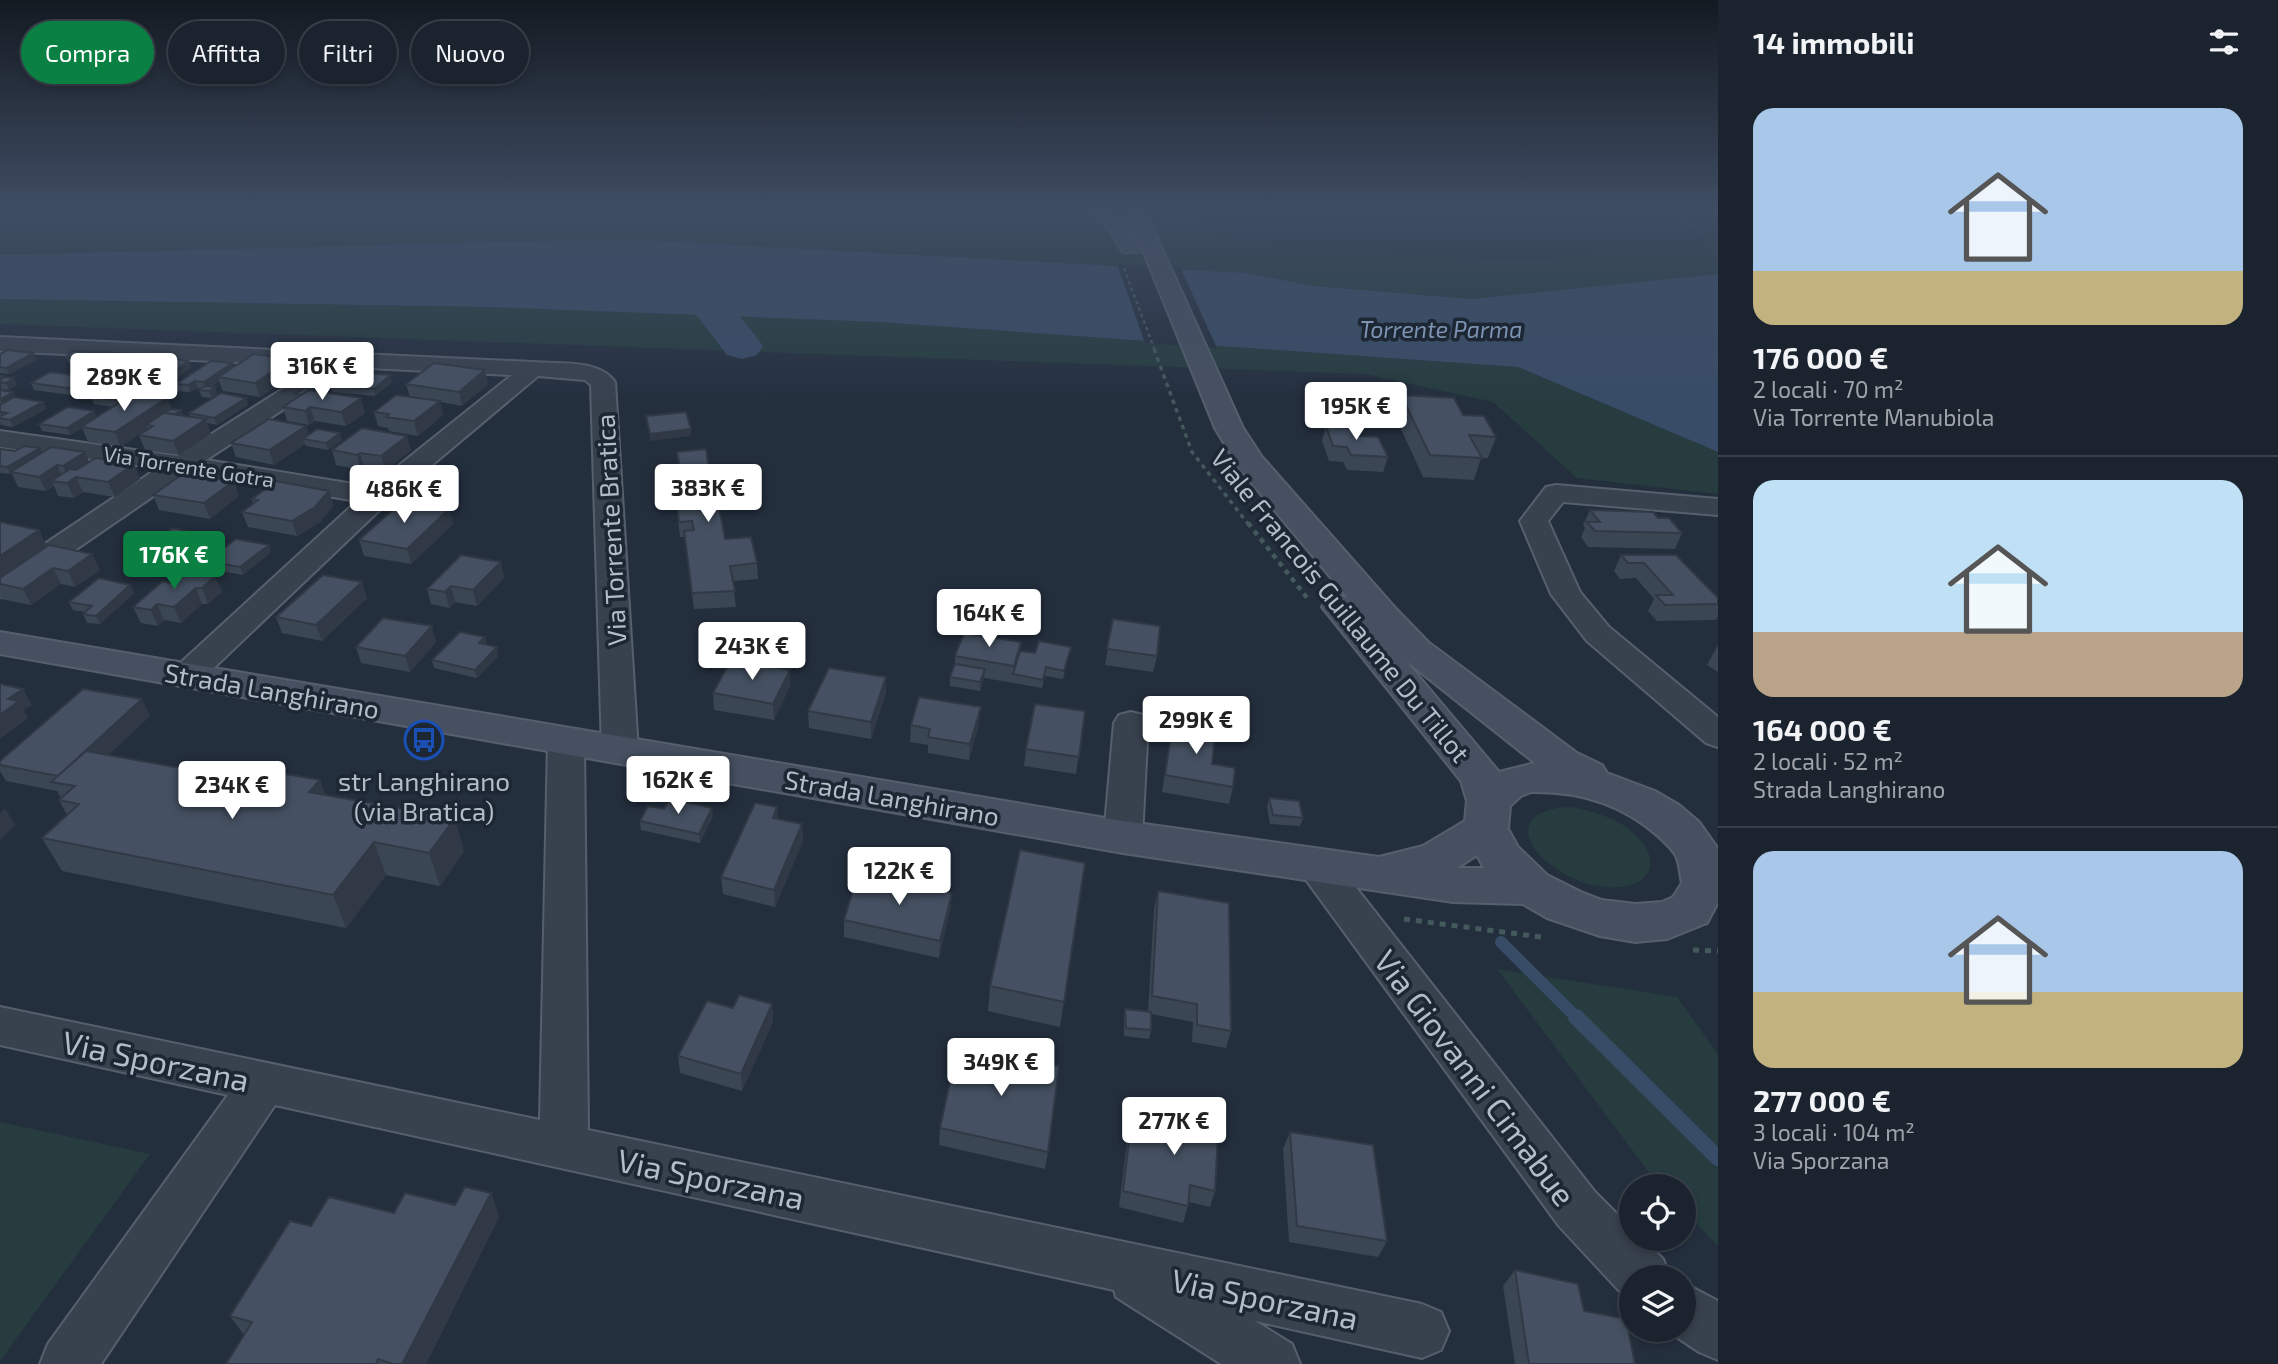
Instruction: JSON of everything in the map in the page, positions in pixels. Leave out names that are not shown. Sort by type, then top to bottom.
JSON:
[{"type":"main road","name":"Viale Francois Guillaume Du Tillot","points":[[1146,275],[1208,442],[1224,466],[1482,776],[1487,815]]},
{"type":"main road","name":"Viale Francois Guillaume Du Tillot","points":[[1146,275],[1186,386],[1235,439],[1251,463],[1375,608],[1415,650],[1562,763],[1620,791]]},
{"type":"main road","name":"Strada Langhirano","points":[[0,643],[1123,836],[1452,886],[1531,887]]},
{"type":"main road","name":"Strada Langhirano","points":[[1374,875],[1437,859],[1487,815],[1508,784],[1539,776],[1578,779],[1620,791],[1718,853]]},
{"type":"main road","name":"Strada Langhirano","points":[[1487,815],[1501,858],[1531,887],[1564,905],[1600,918],[1635,923],[1704,912],[1705,884],[1697,852],[1670,821]]},
{"type":"street","points":[[0,344],[533,369]]},
{"type":"street","points":[[0,588],[182,464],[342,361]]},
{"type":"street","points":[[187,675],[378,496],[533,369]]},
{"type":"street","name":"Via Torrente Bratica","points":[[533,369],[591,374],[603,382],[620,751]]},
{"type":"street","name":"Via Torrente Gotra","points":[[0,439],[182,464],[378,496]]},
{"type":"street","points":[[1718,507],[1556,493],[1534,521],[1566,594],[1598,634],[1718,735]]},
{"type":"street","points":[[1123,836],[1132,723]]},
{"type":"street","points":[[564,1147],[566,741]]},
{"type":"street","name":"Via Giovanni Cimabue","points":[[1318,867],[1577,1209],[1631,1265]]},
{"type":"street","name":"Via Sporzana","points":[[0,1026],[1422,1331]]},
{"type":"street","points":[[68,1364],[264,1083]]},
{"type":"street","points":[[1116,1266],[1272,1364]]},
{"type":"street","points":[[1696,1318],[1718,1333]]},
{"type":"path","points":[[1146,275],[1186,386]]},
{"type":"green space","points":[[1255,275],[1712,275],[1472,299],[1314,286]]},
{"type":"green space","points":[[0,299],[490,307],[879,322],[1518,367],[1718,452],[1718,494],[1577,478],[1493,402],[1365,374],[0,324]]},
{"type":"green space","points":[[1571,807],[1610,818],[1635,834],[1649,853],[1651,863],[1644,878],[1616,888],[1598,886],[1567,875],[1542,858],[1533,847],[1528,828],[1541,813]]},
{"type":"green space","points":[[1497,969],[1677,997],[1718,1054],[1718,1246],[1696,1223],[1696,1174],[1650,1174]]},
{"type":"green space","points":[[0,1122],[150,1154],[0,1361]]},
{"type":"water","name":"Torrente Parma","points":[[0,275],[1255,275],[1314,286],[1472,299],[1718,275],[1718,452],[1518,367],[879,322],[490,307],[0,299]]},
{"type":"pier","points":[[1121,275],[1183,275],[1217,348],[1145,343]]},
{"type":"building","points":[[8,350],[33,353],[6,368],[0,367],[0,354]]},
{"type":"building","points":[[72,351],[132,354],[120,363],[66,357]]},
{"type":"building","points":[[254,354],[291,359],[255,383],[218,377]]},
{"type":"building","points":[[176,359],[188,361],[174,372],[142,369],[153,361],[171,363]]},
{"type":"building","points":[[211,361],[232,363],[204,382],[176,384]]},
{"type":"building","points":[[434,363],[485,370],[459,392],[406,384]]},
{"type":"building","points":[[347,371],[390,375],[374,389],[330,385]]},
{"type":"building","points":[[50,372],[94,378],[75,389],[31,383]]},
{"type":"building","points":[[5,377],[14,378],[6,383],[0,382]]},
{"type":"building","points":[[113,384],[151,389],[143,394],[135,393],[123,401],[91,397]]},
{"type":"building","points":[[205,386],[215,387],[209,391],[199,390]]},
{"type":"building","points":[[305,388],[321,390],[295,394]]},
{"type":"building","points":[[0,390],[13,392],[0,400]]},
{"type":"building","points":[[309,390],[361,398],[341,412],[310,407],[305,411],[283,407]]},
{"type":"building","points":[[135,393],[167,398],[115,432],[81,427]]},
{"type":"building","points":[[221,393],[246,398],[214,418],[189,413]]},
{"type":"building","points":[[396,395],[440,401],[414,421],[386,417],[389,414],[374,412]]},
{"type":"building","points":[[1401,395],[1454,398],[1463,415],[1484,416],[1496,437],[1469,435],[1482,458],[1430,455]]},
{"type":"building","points":[[14,397],[43,402],[10,420],[0,418],[7,413],[0,412],[0,405]]},
{"type":"building","points":[[68,407],[94,411],[67,428],[39,424]]},
{"type":"building","points":[[171,409],[181,410],[175,414],[165,413]]},
{"type":"building","points":[[686,412],[691,429],[650,434],[646,416]]},
{"type":"building","points":[[164,413],[206,419],[173,441],[139,435],[153,426],[146,425]]},
{"type":"building","points":[[269,419],[306,426],[269,450],[231,443]]},
{"type":"building","points":[[1326,426],[1354,428],[1357,436],[1378,437],[1388,457],[1351,455],[1347,447],[1333,446]]},
{"type":"building","points":[[362,428],[407,436],[381,456],[332,450]]},
{"type":"building","points":[[317,429],[340,433],[326,443],[303,439]]},
{"type":"building","points":[[24,446],[40,448],[7,467],[0,466],[0,449],[15,451]]},
{"type":"building","points":[[51,447],[85,452],[39,477],[11,472]]},
{"type":"building","points":[[706,449],[710,476],[738,473],[743,494],[717,496],[725,539],[751,537],[757,563],[730,566],[735,591],[692,593],[684,531],[694,530],[692,521],[679,522],[672,469],[680,468],[677,452]]},
{"type":"building","points":[[96,458],[134,464],[108,482],[76,477],[67,483],[51,481],[70,469],[76,470]]},
{"type":"building","points":[[184,473],[234,481],[204,503],[153,495]]},
{"type":"building","points":[[276,481],[329,491],[315,507],[292,521],[242,512],[258,500],[252,499]]},
{"type":"building","points":[[403,501],[449,509],[407,549],[359,540]]},
{"type":"building","points":[[1590,510],[1653,512],[1658,518],[1669,518],[1682,533],[1595,531],[1587,522],[1600,522]]},
{"type":"building","points":[[0,522],[39,530],[0,556]]},
{"type":"building","points":[[173,528],[213,537],[185,557],[156,549],[170,540],[158,538]]},
{"type":"building","points":[[236,539],[269,545],[240,567],[207,561]]},
{"type":"building","points":[[49,545],[92,554],[68,571],[53,568],[23,589],[0,584],[0,578]]},
{"type":"building","points":[[461,555],[501,562],[473,590],[451,586],[445,592],[427,589]]},
{"type":"building","points":[[1621,555],[1676,555],[1718,598],[1718,604],[1665,605],[1656,595],[1673,595],[1644,563],[1628,563]]},
{"type":"building","points":[[183,572],[215,576],[174,607],[157,604],[151,610],[133,607],[163,581],[171,583]]},
{"type":"building","points":[[323,575],[362,582],[316,625],[276,617]]},
{"type":"building","points":[[99,578],[130,585],[96,616],[83,614],[92,606],[69,602]]},
{"type":"building","points":[[383,618],[432,626],[405,656],[356,647]]},
{"type":"building","points":[[1113,619],[1160,626],[1157,656],[1107,649]]},
{"type":"building","points":[[460,632],[485,637],[479,643],[497,647],[475,670],[432,660]]},
{"type":"building","points":[[964,633],[1021,642],[1014,666],[955,656]]},
{"type":"building","points":[[1039,641],[1071,647],[1064,671],[1046,667],[1043,680],[1013,674],[1020,651],[1035,653]]},
{"type":"building","points":[[731,660],[790,670],[773,704],[713,693]]},
{"type":"building","points":[[955,664],[985,669],[980,682],[950,677]]},
{"type":"building","points":[[829,668],[886,677],[871,722],[808,711]]},
{"type":"building","points":[[0,684],[23,689],[8,699],[19,701],[0,715]]},
{"type":"building","points":[[83,689],[142,699],[58,776],[0,765],[0,761]]},
{"type":"building","points":[[919,697],[981,707],[970,744],[928,737],[930,729],[911,725]]},
{"type":"building","points":[[1035,704],[1085,711],[1079,757],[1026,749]]},
{"type":"building","points":[[1173,721],[1216,728],[1212,764],[1235,768],[1233,787],[1165,775]]},
{"type":"building","points":[[86,751],[213,774],[223,763],[320,780],[309,792],[455,818],[429,853],[374,842],[333,895],[42,838],[79,804],[59,800],[75,786],[51,782]]},
{"type":"building","points":[[670,798],[712,808],[699,834],[640,821],[648,806],[664,809]]},
{"type":"building","points":[[1269,798],[1299,801],[1303,818],[1273,815]]},
{"type":"building","points":[[755,803],[777,807],[773,818],[802,824],[774,890],[721,877]]},
{"type":"building","points":[[1020,850],[1085,863],[1064,1002],[990,986]]},
{"type":"building","points":[[858,874],[952,893],[940,941],[844,920]]},
{"type":"building","points":[[1158,891],[1229,903],[1231,1031],[1197,1025],[1197,1004],[1152,996]]},
{"type":"building","points":[[739,995],[772,1004],[741,1074],[678,1056],[707,1001],[733,1008]]},
{"type":"building","points":[[1125,1009],[1151,1012],[1151,1030],[1126,1028]]},
{"type":"building","points":[[958,1045],[1059,1066],[1048,1152],[940,1128]]},
{"type":"building","points":[[1174,1105],[1219,1115],[1215,1191],[1190,1185],[1188,1206],[1123,1191],[1131,1124],[1170,1133]]},
{"type":"building","points":[[1290,1132],[1373,1145],[1387,1241],[1297,1226]]},
{"type":"building","points":[[465,1187],[491,1193],[402,1364],[378,1359],[376,1364],[226,1364],[252,1322],[230,1316],[290,1221],[311,1226],[329,1197],[394,1213],[405,1193],[455,1205]]},
{"type":"building","points":[[1515,1270],[1578,1284],[1584,1311],[1619,1318],[1619,1342],[1631,1342],[1635,1364],[1529,1364]]},
{"type":"waterway","points":[[672,275],[713,310],[742,346]]},
{"type":"waterway","points":[[1501,942],[1576,1017]]},
{"type":"waterway","points":[[1576,1017],[1718,1158]]},
{"type":"place","name":"str Langhirano (via Bratica)","points":[[424,740]]}]
